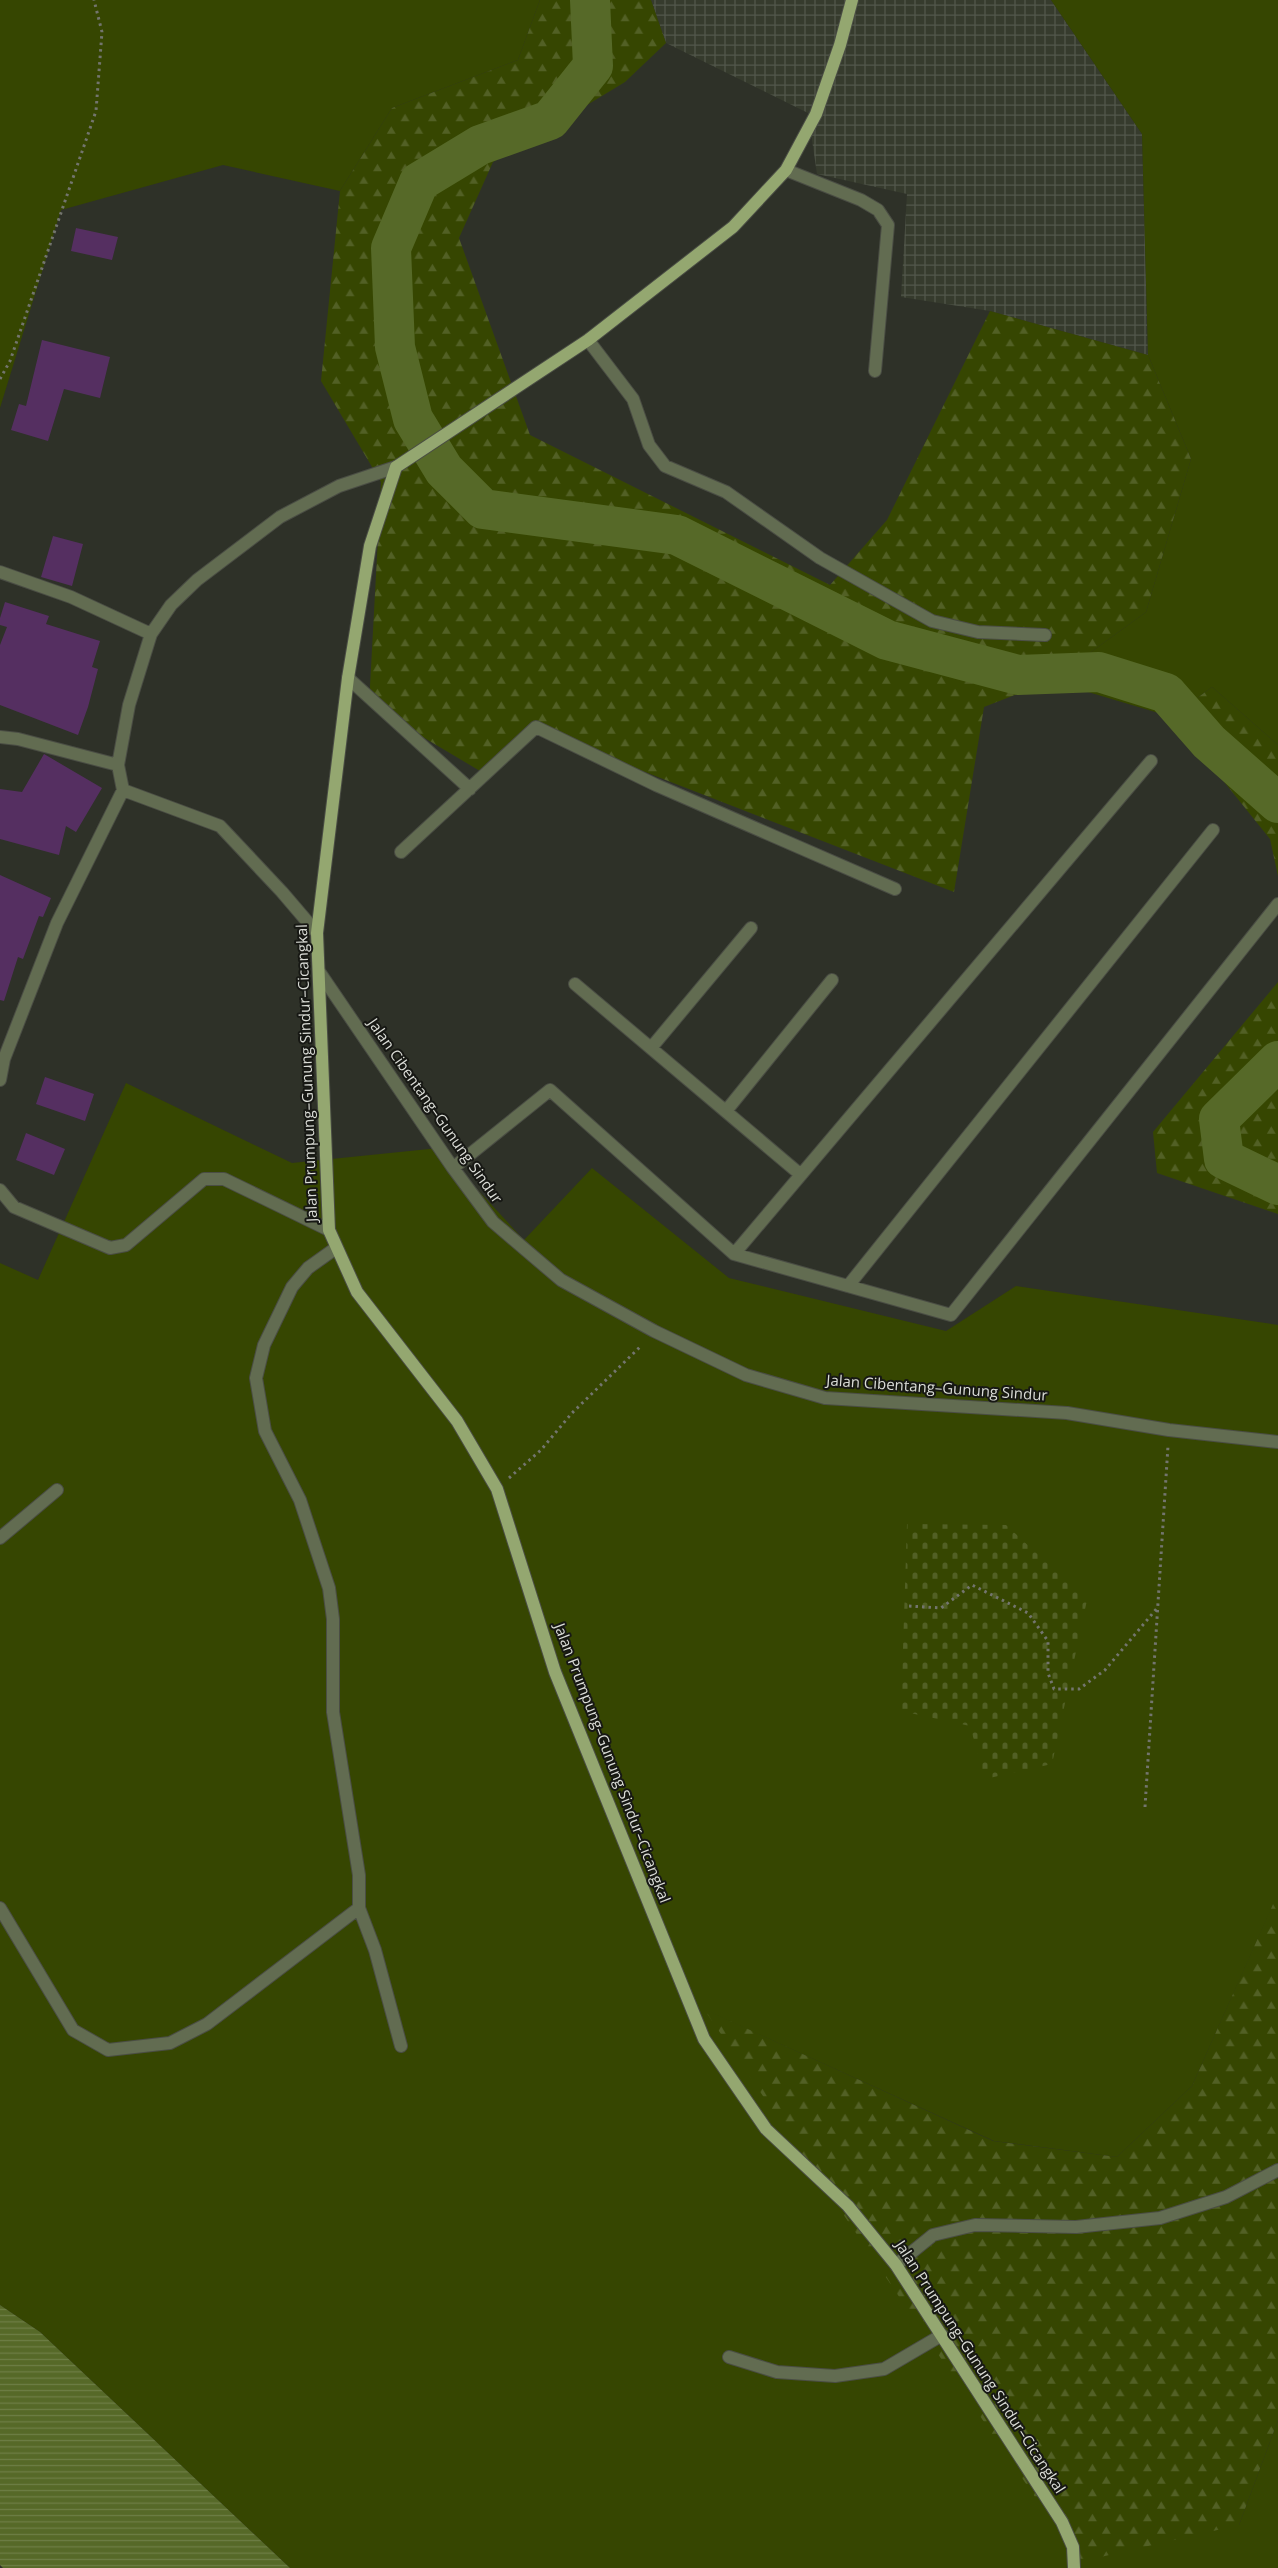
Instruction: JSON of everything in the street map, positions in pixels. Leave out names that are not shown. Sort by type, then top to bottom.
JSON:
[{"type":"main road","points":[[396,467],[588,340],[733,227],[786,170],[816,114],[840,45],[852,0]]},
{"type":"main road","name":"Jalan Prumpung–Gunung Sindur–Cicangkal","points":[[396,467],[370,546],[348,678],[316,933],[320,973],[329,1230],[357,1292],[457,1421],[497,1489],[556,1672],[704,2040],[766,2129],[848,2206],[896,2265],[1062,2522],[1073,2547],[1074,2568]]},
{"type":"street","points":[[786,170],[861,200],[878,210],[888,225],[874,370]]},
{"type":"street","points":[[588,340],[633,399],[649,446],[665,466],[726,492],[820,558],[932,620],[978,632],[1045,635]]},
{"type":"street","points":[[0,1080],[4,1059],[57,923],[123,790],[118,765],[129,705],[151,634],[171,605],[197,580],[280,517],[338,486],[396,467]]},
{"type":"street","points":[[0,572],[71,596],[151,634]]},
{"type":"street","points":[[348,678],[470,788]]},
{"type":"street","points":[[401,852],[536,727],[656,785],[895,889]]},
{"type":"street","points":[[0,737],[18,739],[118,765]]},
{"type":"street","points":[[734,1254],[1151,761]]},
{"type":"street","points":[[123,790],[220,826],[316,933]]},
{"type":"street","points":[[848,1286],[1213,830]]},
{"type":"street","points":[[452,1168],[550,1090],[734,1254],[951,1315],[1278,904]]},
{"type":"street","points":[[651,1048],[751,928]]},
{"type":"street","name":"Jalan Cibentang–Gunung Sindur","points":[[320,973],[452,1168],[493,1222],[527,1254],[561,1280],[654,1331],[746,1375],[825,1398],[1067,1413],[1169,1430],[1278,1442]]},
{"type":"street","points":[[726,1111],[832,980]]},
{"type":"street","points":[[575,984],[801,1175]]},
{"type":"street","points":[[0,1190],[14,1207],[110,1248],[126,1245],[204,1180],[224,1179],[329,1230]]},
{"type":"street","points":[[336,1248],[308,1268],[292,1287],[264,1345],[256,1378],[265,1431],[300,1500],[329,1588],[333,1619],[333,1712],[359,1875],[358,1908],[375,1950],[401,2046]]},
{"type":"street","points":[[0,1538],[57,1490]]},
{"type":"street","points":[[0,1908],[74,2030],[108,2050],[170,2043],[207,2024],[358,1908]]},
{"type":"street","points":[[896,2265],[933,2235],[975,2225],[1076,2227],[1160,2218],[1226,2197],[1278,2170]]},
{"type":"street","points":[[728,2357],[777,2372],[836,2376],[884,2369],[942,2335]]},
{"type":"path","points":[[0,379],[10,361],[96,110],[102,32],[94,0]]},
{"type":"path","points":[[497,1489],[541,1450],[572,1413],[638,1350],[654,1331]]},
{"type":"path","points":[[1145,1807],[1169,1430]]},
{"type":"path","points":[[909,1606],[941,1608],[972,1585],[1028,1612],[1048,1641],[1048,1673],[1054,1689],[1079,1689],[1105,1670],[1158,1607]]},
{"type":"shaded area","points":[[651,0],[1051,0],[1142,134],[1148,355],[990,311],[901,297],[907,194],[817,174],[808,113],[666,43]]},
{"type":"shaded area","points":[[0,2305],[40,2332],[290,2568],[3,2568],[0,2565]]},
{"type":"green space","points":[[0,0],[540,0],[518,60],[392,108],[340,191],[223,165],[61,210],[0,408]]},
{"type":"green space","points":[[540,0],[651,0],[666,43],[625,82],[493,162],[459,238],[530,435],[830,585],[887,520],[990,311],[1148,355],[1191,459],[1146,612],[1051,681],[984,707],[954,892],[537,730],[480,771],[369,705],[381,482],[321,381],[340,191],[392,108],[518,60]]},
{"type":"green space","points":[[1051,0],[1278,0],[1278,745],[1212,687],[1172,717],[1051,681],[1146,612],[1191,459],[1148,355],[1142,134]]},
{"type":"green space","points":[[1212,687],[1278,745],[1278,876],[1270,839],[1172,717]]},
{"type":"green space","points":[[1278,982],[1278,1214],[1157,1173],[1153,1132]]},
{"type":"green space","points":[[126,1083],[292,1163],[439,1148],[524,1240],[592,1168],[729,1278],[946,1331],[1016,1286],[1278,1325],[1278,1894],[1192,2086],[1117,2157],[994,2141],[705,2010],[1239,2525],[1278,2420],[1278,2568],[290,2568],[40,2332],[0,2305],[0,1263],[38,1280]]},
{"type":"green space","points":[[907,1524],[1006,1525],[1087,1600],[1052,1764],[985,1779],[970,1726],[901,1711]]},
{"type":"green space","points":[[1278,1893],[1278,2420],[1239,2525],[1079,2562],[704,2009],[993,2141],[1117,2157],[1192,2086]]},
{"type":"building","points":[[76,228],[118,237],[112,260],[71,251]]},
{"type":"building","points":[[42,340],[110,357],[100,398],[64,389],[48,441],[11,430],[19,404],[26,406]]},
{"type":"building","points":[[53,536],[83,544],[72,586],[41,577]]},
{"type":"building","points":[[5,602],[49,616],[46,624],[100,641],[92,667],[98,669],[78,735],[0,705],[0,645],[7,627],[0,625],[0,618]]},
{"type":"building","points":[[44,754],[102,788],[76,832],[66,826],[59,855],[0,839],[0,789],[22,792]]},
{"type":"building","points":[[0,875],[51,898],[43,917],[39,916],[23,959],[18,957],[4,1001],[0,1000]]},
{"type":"building","points":[[45,1077],[94,1094],[85,1121],[36,1104]]},
{"type":"building","points":[[26,1133],[65,1149],[54,1175],[16,1160]]},
{"type":"waterway","points":[[590,0],[593,66],[550,120],[480,145],[419,182],[391,248],[395,347],[413,419],[444,470],[483,509],[677,535],[887,640],[1018,675],[1099,672],[1166,693],[1209,742],[1278,803]]},
{"type":"waterway","points":[[1278,1061],[1219,1119],[1224,1159],[1278,1185]]}]
